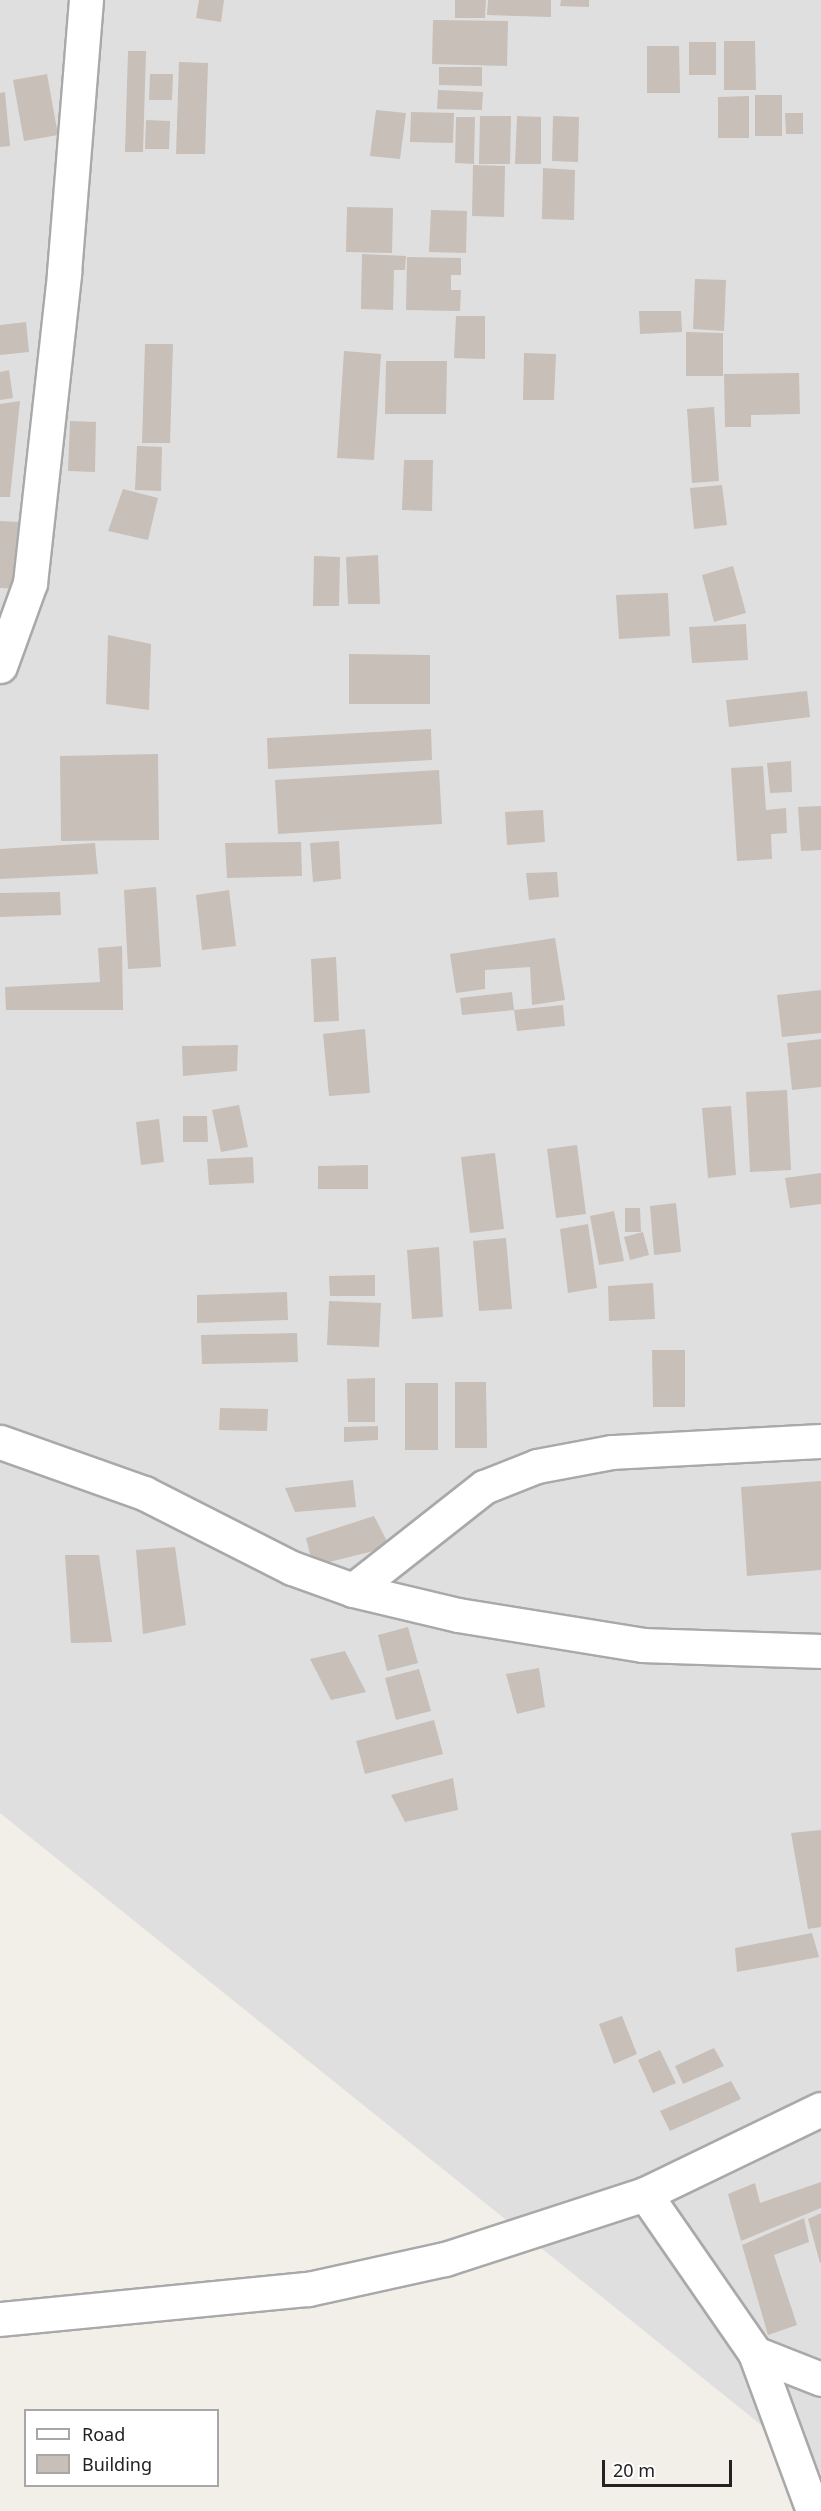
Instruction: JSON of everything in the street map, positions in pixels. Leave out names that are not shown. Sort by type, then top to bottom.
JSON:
[{"type":"street","points":[[0,666],[30,583],[63,273],[86,0]]},
{"type":"street","points":[[353,1590],[484,1487],[537,1466],[612,1452],[821,1441]]},
{"type":"street","points":[[0,1442],[144,1493],[292,1568],[353,1590],[458,1615],[643,1645],[821,1651]]},
{"type":"street","points":[[0,2319],[308,2289],[445,2259],[645,2194],[821,2109]]},
{"type":"street","points":[[645,2194],[755,2353],[813,2511]]},
{"type":"street","points":[[755,2353],[821,2379]]},
{"type":"shaded area","points":[[0,0],[821,0],[821,2473],[0,1813]]},
{"type":"building","points":[[199,0],[224,0],[221,22],[196,18]]},
{"type":"building","points":[[455,0],[486,0],[485,18],[455,18]]},
{"type":"building","points":[[488,0],[551,0],[551,17],[487,15]]},
{"type":"building","points":[[561,0],[589,0],[589,7],[560,6]]},
{"type":"building","points":[[433,20],[508,21],[507,66],[432,64]]},
{"type":"building","points":[[724,41],[755,41],[756,90],[724,90]]},
{"type":"building","points":[[689,42],[716,42],[716,75],[689,75]]},
{"type":"building","points":[[647,46],[679,46],[680,93],[647,93]]},
{"type":"building","points":[[128,51],[146,51],[143,152],[125,152]]},
{"type":"building","points":[[179,62],[208,63],[205,154],[176,154]]},
{"type":"building","points":[[439,67],[482,67],[482,86],[439,85]]},
{"type":"building","points":[[47,74],[58,135],[24,141],[13,80]]},
{"type":"building","points":[[150,74],[173,74],[172,100],[149,100]]},
{"type":"building","points":[[438,90],[483,92],[482,110],[437,109]]},
{"type":"building","points":[[5,92],[10,146],[0,147],[0,93]]},
{"type":"building","points":[[755,95],[782,95],[782,136],[755,136]]},
{"type":"building","points":[[749,96],[749,138],[718,138],[718,97]]},
{"type":"building","points":[[376,110],[406,113],[400,159],[370,156]]},
{"type":"building","points":[[411,112],[454,113],[453,143],[410,142]]},
{"type":"building","points":[[785,113],[803,113],[803,134],[786,134]]},
{"type":"building","points":[[480,116],[511,116],[510,164],[479,164]]},
{"type":"building","points":[[517,116],[541,117],[541,164],[515,164]]},
{"type":"building","points":[[553,116],[579,117],[578,162],[552,161]]},
{"type":"building","points":[[456,117],[475,117],[474,164],[455,163]]},
{"type":"building","points":[[146,120],[170,121],[169,149],[145,149]]},
{"type":"building","points":[[473,165],[505,166],[504,217],[472,216]]},
{"type":"building","points":[[543,168],[575,170],[574,220],[542,219]]},
{"type":"building","points":[[347,207],[393,208],[392,253],[346,252]]},
{"type":"building","points":[[431,210],[467,211],[466,253],[429,252]]},
{"type":"building","points":[[362,254],[406,256],[405,270],[394,270],[393,310],[361,309]]},
{"type":"building","points":[[407,257],[461,258],[461,275],[451,275],[451,290],[461,290],[460,311],[406,310]]},
{"type":"building","points":[[695,279],[726,280],[724,331],[693,329]]},
{"type":"building","points":[[639,311],[681,311],[682,332],[640,334]]},
{"type":"building","points":[[456,316],[485,316],[485,359],[454,358]]},
{"type":"building","points":[[26,322],[29,352],[0,355],[0,325]]},
{"type":"building","points":[[686,332],[723,333],[723,376],[686,376]]},
{"type":"building","points":[[145,344],[173,344],[170,443],[142,443]]},
{"type":"building","points":[[344,351],[381,354],[374,460],[337,458]]},
{"type":"building","points":[[524,353],[556,354],[554,400],[523,400]]},
{"type":"building","points":[[386,361],[447,361],[446,414],[385,414]]},
{"type":"building","points":[[9,370],[13,398],[0,400],[0,372]]},
{"type":"building","points":[[799,373],[800,414],[751,415],[751,427],[725,427],[724,374]]},
{"type":"building","points":[[20,401],[10,497],[0,497],[0,404]]},
{"type":"building","points":[[714,407],[719,481],[692,483],[687,409]]},
{"type":"building","points":[[70,421],[96,422],[95,472],[68,471]]},
{"type":"building","points":[[137,446],[162,447],[161,491],[135,490]]},
{"type":"building","points":[[404,460],[433,460],[432,511],[402,510]]},
{"type":"building","points":[[722,485],[727,525],[694,529],[690,488]]},
{"type":"building","points":[[123,489],[158,498],[148,540],[108,531]]},
{"type":"building","points":[[0,521],[19,522],[18,589],[0,588]]},
{"type":"building","points":[[378,555],[380,604],[348,604],[346,557]]},
{"type":"building","points":[[314,556],[340,557],[339,606],[313,606]]},
{"type":"building","points":[[733,566],[746,613],[714,622],[702,575]]},
{"type":"building","points":[[668,593],[670,636],[619,639],[616,595]]},
{"type":"building","points":[[746,624],[748,660],[692,663],[689,627]]},
{"type":"building","points":[[108,635],[151,644],[149,710],[106,704]]},
{"type":"building","points":[[349,654],[430,655],[430,704],[349,704]]},
{"type":"building","points":[[807,691],[810,717],[729,727],[726,700]]},
{"type":"building","points":[[431,729],[432,760],[268,769],[267,738]]},
{"type":"building","points":[[158,754],[159,840],[61,841],[60,756]]},
{"type":"building","points":[[791,761],[792,792],[770,793],[767,763]]},
{"type":"building","points":[[763,766],[766,810],[786,808],[787,833],[771,834],[772,859],[737,861],[731,768]]},
{"type":"building","points":[[439,770],[442,824],[278,834],[275,780]]},
{"type":"building","points":[[821,806],[821,850],[801,851],[798,807]]},
{"type":"building","points":[[543,810],[545,842],[507,845],[505,812]]},
{"type":"building","points":[[339,841],[341,879],[313,882],[310,843]]},
{"type":"building","points":[[301,842],[302,876],[227,878],[225,843]]},
{"type":"building","points":[[95,843],[98,874],[0,879],[0,849]]},
{"type":"building","points":[[557,872],[559,897],[529,900],[526,873]]},
{"type":"building","points":[[156,887],[161,967],[128,969],[124,890]]},
{"type":"building","points":[[229,890],[236,946],[202,950],[196,895]]},
{"type":"building","points":[[60,892],[61,915],[0,917],[0,893]]},
{"type":"building","points":[[555,938],[565,1000],[532,1005],[530,967],[485,970],[485,989],[456,993],[450,954]]},
{"type":"building","points":[[122,946],[123,1010],[6,1010],[5,987],[100,982],[98,948]]},
{"type":"building","points":[[336,957],[339,1021],[314,1022],[311,959]]},
{"type":"building","points":[[821,990],[821,1033],[782,1037],[777,995]]},
{"type":"building","points":[[512,992],[514,1010],[462,1015],[460,998]]},
{"type":"building","points":[[563,1005],[565,1026],[517,1031],[514,1010]]},
{"type":"building","points":[[365,1029],[370,1093],[329,1096],[323,1034]]},
{"type":"building","points":[[821,1039],[821,1087],[792,1090],[787,1043]]},
{"type":"building","points":[[238,1045],[237,1071],[183,1076],[182,1046]]},
{"type":"building","points":[[787,1090],[791,1170],[750,1172],[746,1092]]},
{"type":"building","points":[[239,1105],[248,1147],[221,1152],[212,1110]]},
{"type":"building","points":[[731,1106],[736,1175],[708,1178],[702,1108]]},
{"type":"building","points":[[183,1116],[207,1116],[208,1142],[183,1142]]},
{"type":"building","points":[[159,1119],[164,1162],[141,1165],[136,1122]]},
{"type":"building","points":[[577,1145],[586,1214],[556,1218],[547,1149]]},
{"type":"building","points":[[495,1153],[504,1229],[470,1233],[461,1157]]},
{"type":"building","points":[[253,1157],[254,1183],[209,1185],[207,1159]]},
{"type":"building","points":[[368,1165],[368,1189],[318,1189],[318,1166]]},
{"type":"building","points":[[821,1173],[821,1204],[790,1208],[785,1178]]},
{"type":"building","points":[[676,1203],[681,1252],[654,1255],[650,1206]]},
{"type":"building","points":[[625,1208],[640,1208],[641,1232],[625,1232]]},
{"type":"building","points":[[614,1211],[624,1261],[599,1265],[590,1216]]},
{"type":"building","points":[[588,1224],[597,1288],[568,1293],[560,1229]]},
{"type":"building","points":[[643,1232],[649,1255],[630,1260],[624,1237]]},
{"type":"building","points":[[506,1238],[512,1309],[479,1311],[473,1241]]},
{"type":"building","points":[[439,1247],[443,1317],[412,1319],[407,1250]]},
{"type":"building","points":[[375,1275],[375,1296],[330,1296],[329,1276]]},
{"type":"building","points":[[653,1283],[655,1319],[609,1321],[608,1286]]},
{"type":"building","points":[[287,1292],[288,1320],[197,1323],[197,1295]]},
{"type":"building","points":[[329,1301],[381,1303],[379,1347],[327,1345]]},
{"type":"building","points":[[297,1333],[298,1362],[202,1364],[201,1335]]},
{"type":"building","points":[[652,1350],[685,1350],[685,1407],[653,1407]]},
{"type":"building","points":[[375,1378],[375,1422],[348,1422],[347,1379]]},
{"type":"building","points":[[455,1382],[486,1382],[487,1448],[455,1448]]},
{"type":"building","points":[[405,1383],[438,1383],[438,1450],[405,1450]]},
{"type":"building","points":[[220,1408],[268,1409],[267,1431],[219,1430]]},
{"type":"building","points":[[378,1426],[378,1440],[344,1442],[344,1427]]},
{"type":"building","points":[[353,1480],[356,1507],[295,1512],[285,1488]]},
{"type":"building","points":[[821,1481],[821,1570],[747,1576],[741,1487]]},
{"type":"building","points":[[374,1516],[390,1547],[313,1566],[306,1538]]},
{"type":"building","points":[[175,1547],[186,1625],[143,1634],[136,1550]]},
{"type":"building","points":[[65,1555],[99,1555],[112,1642],[71,1643]]},
{"type":"building","points":[[408,1627],[418,1663],[387,1671],[378,1635]]},
{"type":"building","points":[[345,1651],[366,1692],[331,1700],[310,1659]]},
{"type":"building","points":[[539,1668],[545,1707],[517,1714],[506,1674]]},
{"type":"building","points":[[419,1669],[431,1711],[396,1720],[385,1678]]},
{"type":"building","points":[[434,1720],[443,1754],[365,1774],[356,1741]]},
{"type":"building","points":[[453,1778],[458,1810],[405,1822],[391,1795]]},
{"type":"building","points":[[821,1830],[821,1927],[808,1929],[791,1833]]},
{"type":"building","points":[[812,1933],[819,1957],[737,1972],[735,1948]]},
{"type":"building","points":[[622,2016],[637,2054],[614,2064],[599,2024]]},
{"type":"building","points":[[714,2048],[724,2066],[683,2084],[675,2066]]},
{"type":"building","points":[[660,2050],[676,2083],[653,2093],[638,2060]]},
{"type":"building","points":[[731,2081],[741,2099],[670,2131],[660,2111]]},
{"type":"building","points":[[821,2182],[821,2208],[741,2241],[728,2194],[755,2183],[760,2203]]},
{"type":"building","points":[[821,2213],[821,2263],[820,2263],[808,2219]]},
{"type":"building","points":[[804,2218],[809,2242],[774,2255],[797,2325],[768,2335],[742,2245]]}]
